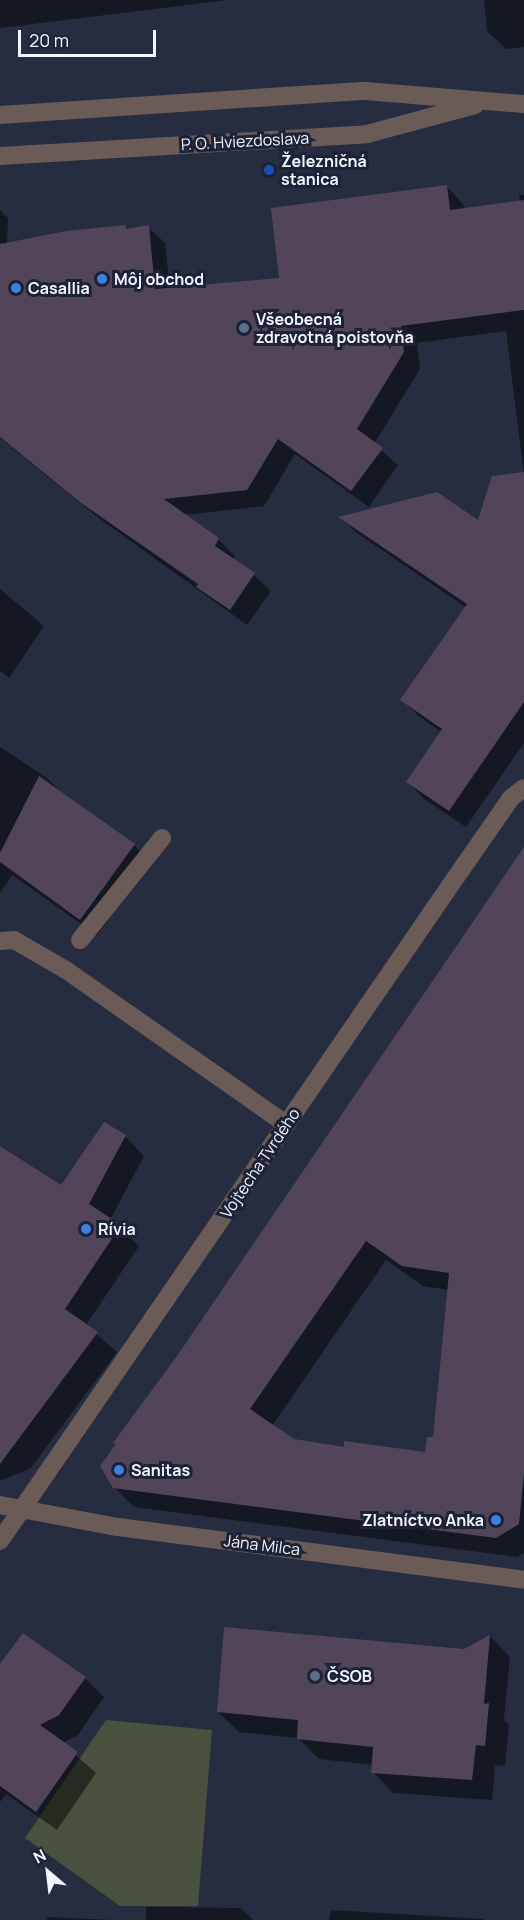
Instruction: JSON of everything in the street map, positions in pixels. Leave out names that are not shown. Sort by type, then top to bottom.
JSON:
[{"type":"street","name":"P. O. Hviezdoslava","points":[[0,115],[365,91],[524,104]]},
{"type":"street","name":"P. O. Hviezdoslava","points":[[0,156],[367,134],[485,102]]},
{"type":"street","name":"Vojtecha Tvrdého","points":[[0,1541],[286,1124],[518,793]]},
{"type":"street","points":[[80,940],[162,838]]},
{"type":"street","points":[[0,941],[14,940],[66,970],[286,1124]]},
{"type":"street","name":"Jána Milca","points":[[0,1504],[118,1527],[524,1580]]},
{"type":"green space","points":[[106,1720],[212,1730],[198,1906],[120,1906],[25,1838]]},
{"type":"building","points":[[447,185],[450,210],[524,200],[524,310],[401,326],[404,352],[357,429],[383,448],[351,491],[278,439],[247,490],[164,499],[219,538],[215,546],[255,573],[230,610],[196,587],[198,584],[81,503],[0,437],[0,244],[66,231],[126,225],[126,229],[149,225],[155,289],[279,278],[271,208]]},
{"type":"building","points":[[524,472],[524,702],[449,811],[406,782],[442,729],[400,700],[467,604],[338,517],[437,492],[478,520],[492,476]]},
{"type":"building","points":[[39,776],[135,844],[80,920],[0,862],[0,853]]},
{"type":"building","points":[[524,847],[524,1472],[519,1524],[496,1538],[113,1488],[100,1466],[116,1444],[113,1443],[177,1356]],"holes":[[[366,1241],[402,1266],[449,1273],[433,1437],[427,1437],[425,1452],[344,1441],[344,1447],[294,1439],[250,1409]]]},
{"type":"building","points":[[104,1122],[126,1135],[89,1204],[121,1225],[65,1309],[98,1332],[0,1464],[0,1146],[61,1185]]},
{"type":"building","points":[[224,1627],[464,1649],[490,1635],[484,1704],[489,1703],[485,1746],[476,1745],[472,1780],[371,1773],[373,1747],[297,1739],[298,1720],[217,1712]]},
{"type":"building","points":[[23,1633],[86,1677],[59,1715],[40,1725],[78,1752],[36,1812],[0,1786],[0,1664]]},
{"type":"place","name":"Železničná stanica","points":[[269,170]]},
{"type":"place","name":"Môj obchod","points":[[102,279]]},
{"type":"place","name":"Casallia","points":[[16,288]]},
{"type":"place","name":"Všeobecná zdravotná poistovňa","points":[[244,328]]},
{"type":"place","name":"Rívia","points":[[86,1229]]},
{"type":"place","name":"Sanitas","points":[[119,1470]]},
{"type":"place","name":"Zlatníctvo Anka","points":[[496,1520]]},
{"type":"place","name":"ČSOB","points":[[315,1676]]}]
